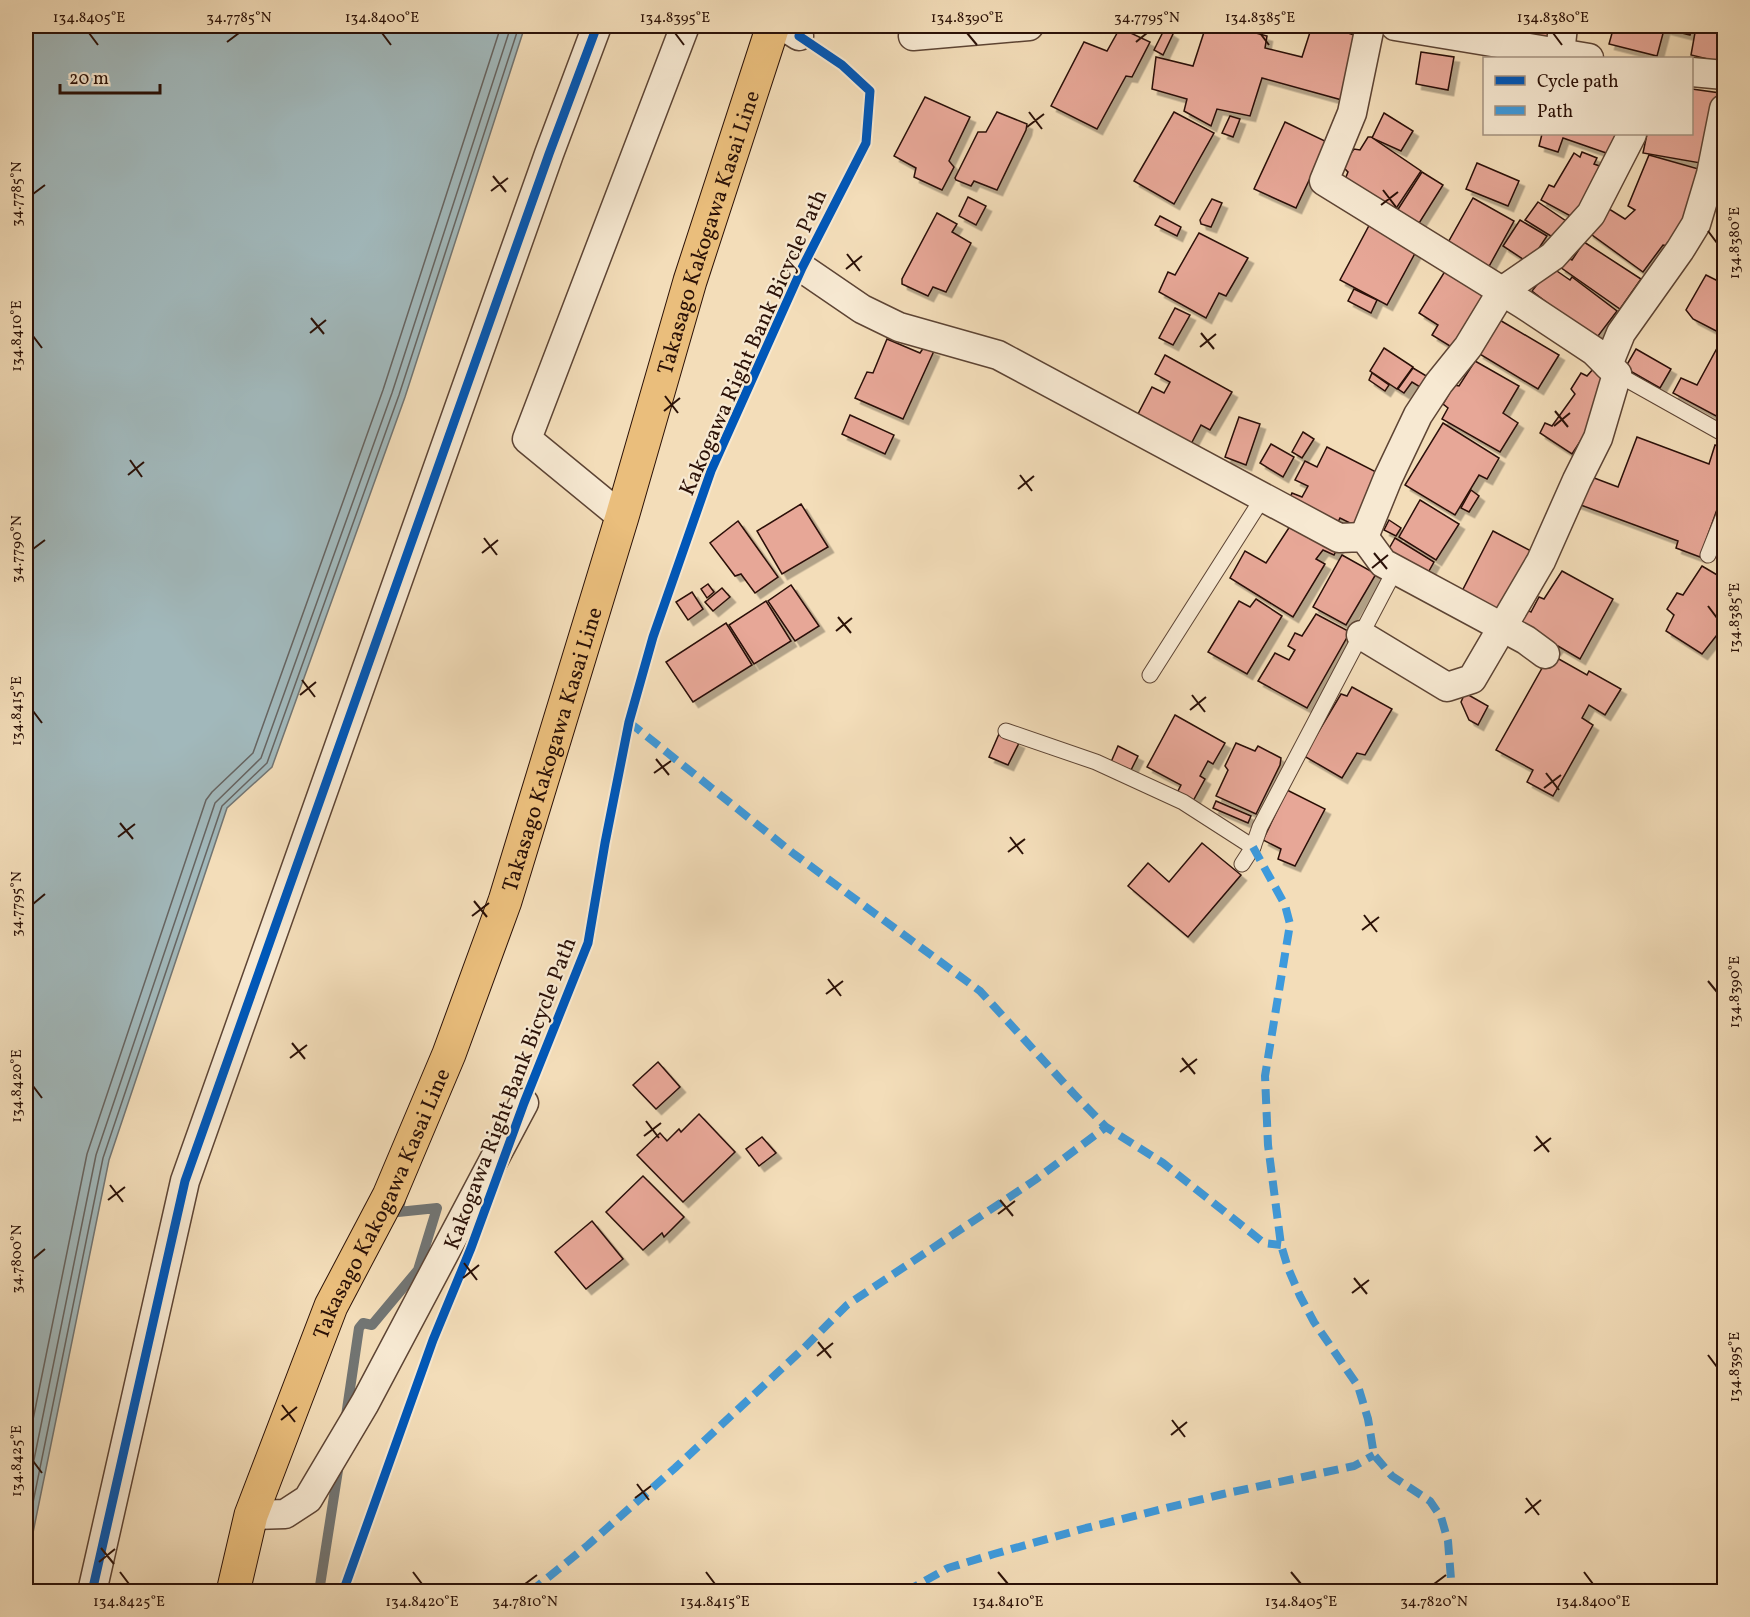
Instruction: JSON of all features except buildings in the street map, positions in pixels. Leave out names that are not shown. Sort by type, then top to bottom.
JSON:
[{"type":"main road","name":"Takasago Kakogawa Kasai Line","points":[[233,1592],[251,1515],[331,1306],[389,1196],[468,1005],[505,901],[622,517],[690,281],[785,29]]},
{"type":"street","points":[[92,1592],[185,1181],[545,165],[597,26]]},
{"type":"street","points":[[622,517],[528,439],[685,26]]},
{"type":"street","points":[[913,36],[1029,26]]},
{"type":"street","points":[[1370,26],[1352,113],[1324,181],[1594,351],[1612,370]]},
{"type":"street","points":[[1395,26],[1582,57]]},
{"type":"street","points":[[1560,54],[1563,26]]},
{"type":"street","points":[[1693,72],[1725,75]]},
{"type":"street","points":[[1361,634],[1446,687],[1472,679],[1541,561],[1598,438],[1621,333],[1696,224],[1711,174],[1725,109]]},
{"type":"street","points":[[1364,537],[1388,478],[1419,416],[1439,383],[1468,347],[1502,291],[1553,256],[1591,214],[1631,135]]},
{"type":"street","points":[[802,268],[862,309],[899,327],[998,355],[1262,499],[1339,538],[1364,537]]},
{"type":"street","points":[[1364,537],[1383,563],[1526,640],[1545,654]]},
{"type":"street","points":[[251,1515],[285,1514],[308,1499],[365,1403],[524,1103]]},
{"type":"lane","points":[[1612,370],[1725,434]]},
{"type":"lane","points":[[1150,675],[1262,499]]},
{"type":"lane","points":[[1708,555],[1725,515]]},
{"type":"lane","points":[[1242,864],[1253,847],[1260,827],[1395,570]]},
{"type":"lane","points":[[1006,731],[1096,762],[1183,802],[1253,847]]},
{"type":"water","points":[[26,26],[525,26],[405,397],[272,767],[227,808],[109,1160],[26,1567]]},
{"type":"waterway","points":[[346,1416],[359,1328],[363,1323],[372,1325],[418,1270],[437,1208],[398,1212],[401,1200]]},
{"type":"waterway","points":[[319,1592],[339,1464]]},
{"type":"marked path","points":[[629,722],[794,854],[980,991],[1106,1127],[1163,1163],[1264,1243],[1281,1245]]},
{"type":"marked path","points":[[1253,847],[1285,905],[1290,924],[1265,1076],[1268,1145],[1281,1245],[1288,1268],[1314,1322],[1358,1386],[1368,1419],[1374,1455],[1392,1476],[1430,1501],[1441,1517],[1448,1541],[1452,1592]]},
{"type":"marked path","points":[[530,1592],[588,1545],[675,1468],[847,1305],[1035,1180],[1106,1127]]},
{"type":"marked path","points":[[905,1592],[948,1568],[994,1554],[1086,1528],[1223,1494],[1354,1466],[1374,1455]]},
{"type":"cycle path","points":[[92,1592],[185,1181],[549,154],[597,26]]},
{"type":"cycle path","name":"Kakogawa Right Bank Bicycle Path","points":[[343,1592],[433,1340],[471,1248],[524,1103],[588,943],[629,722],[653,637],[711,471],[802,268],[866,143],[870,91],[842,65],[799,36],[803,26]]}]
